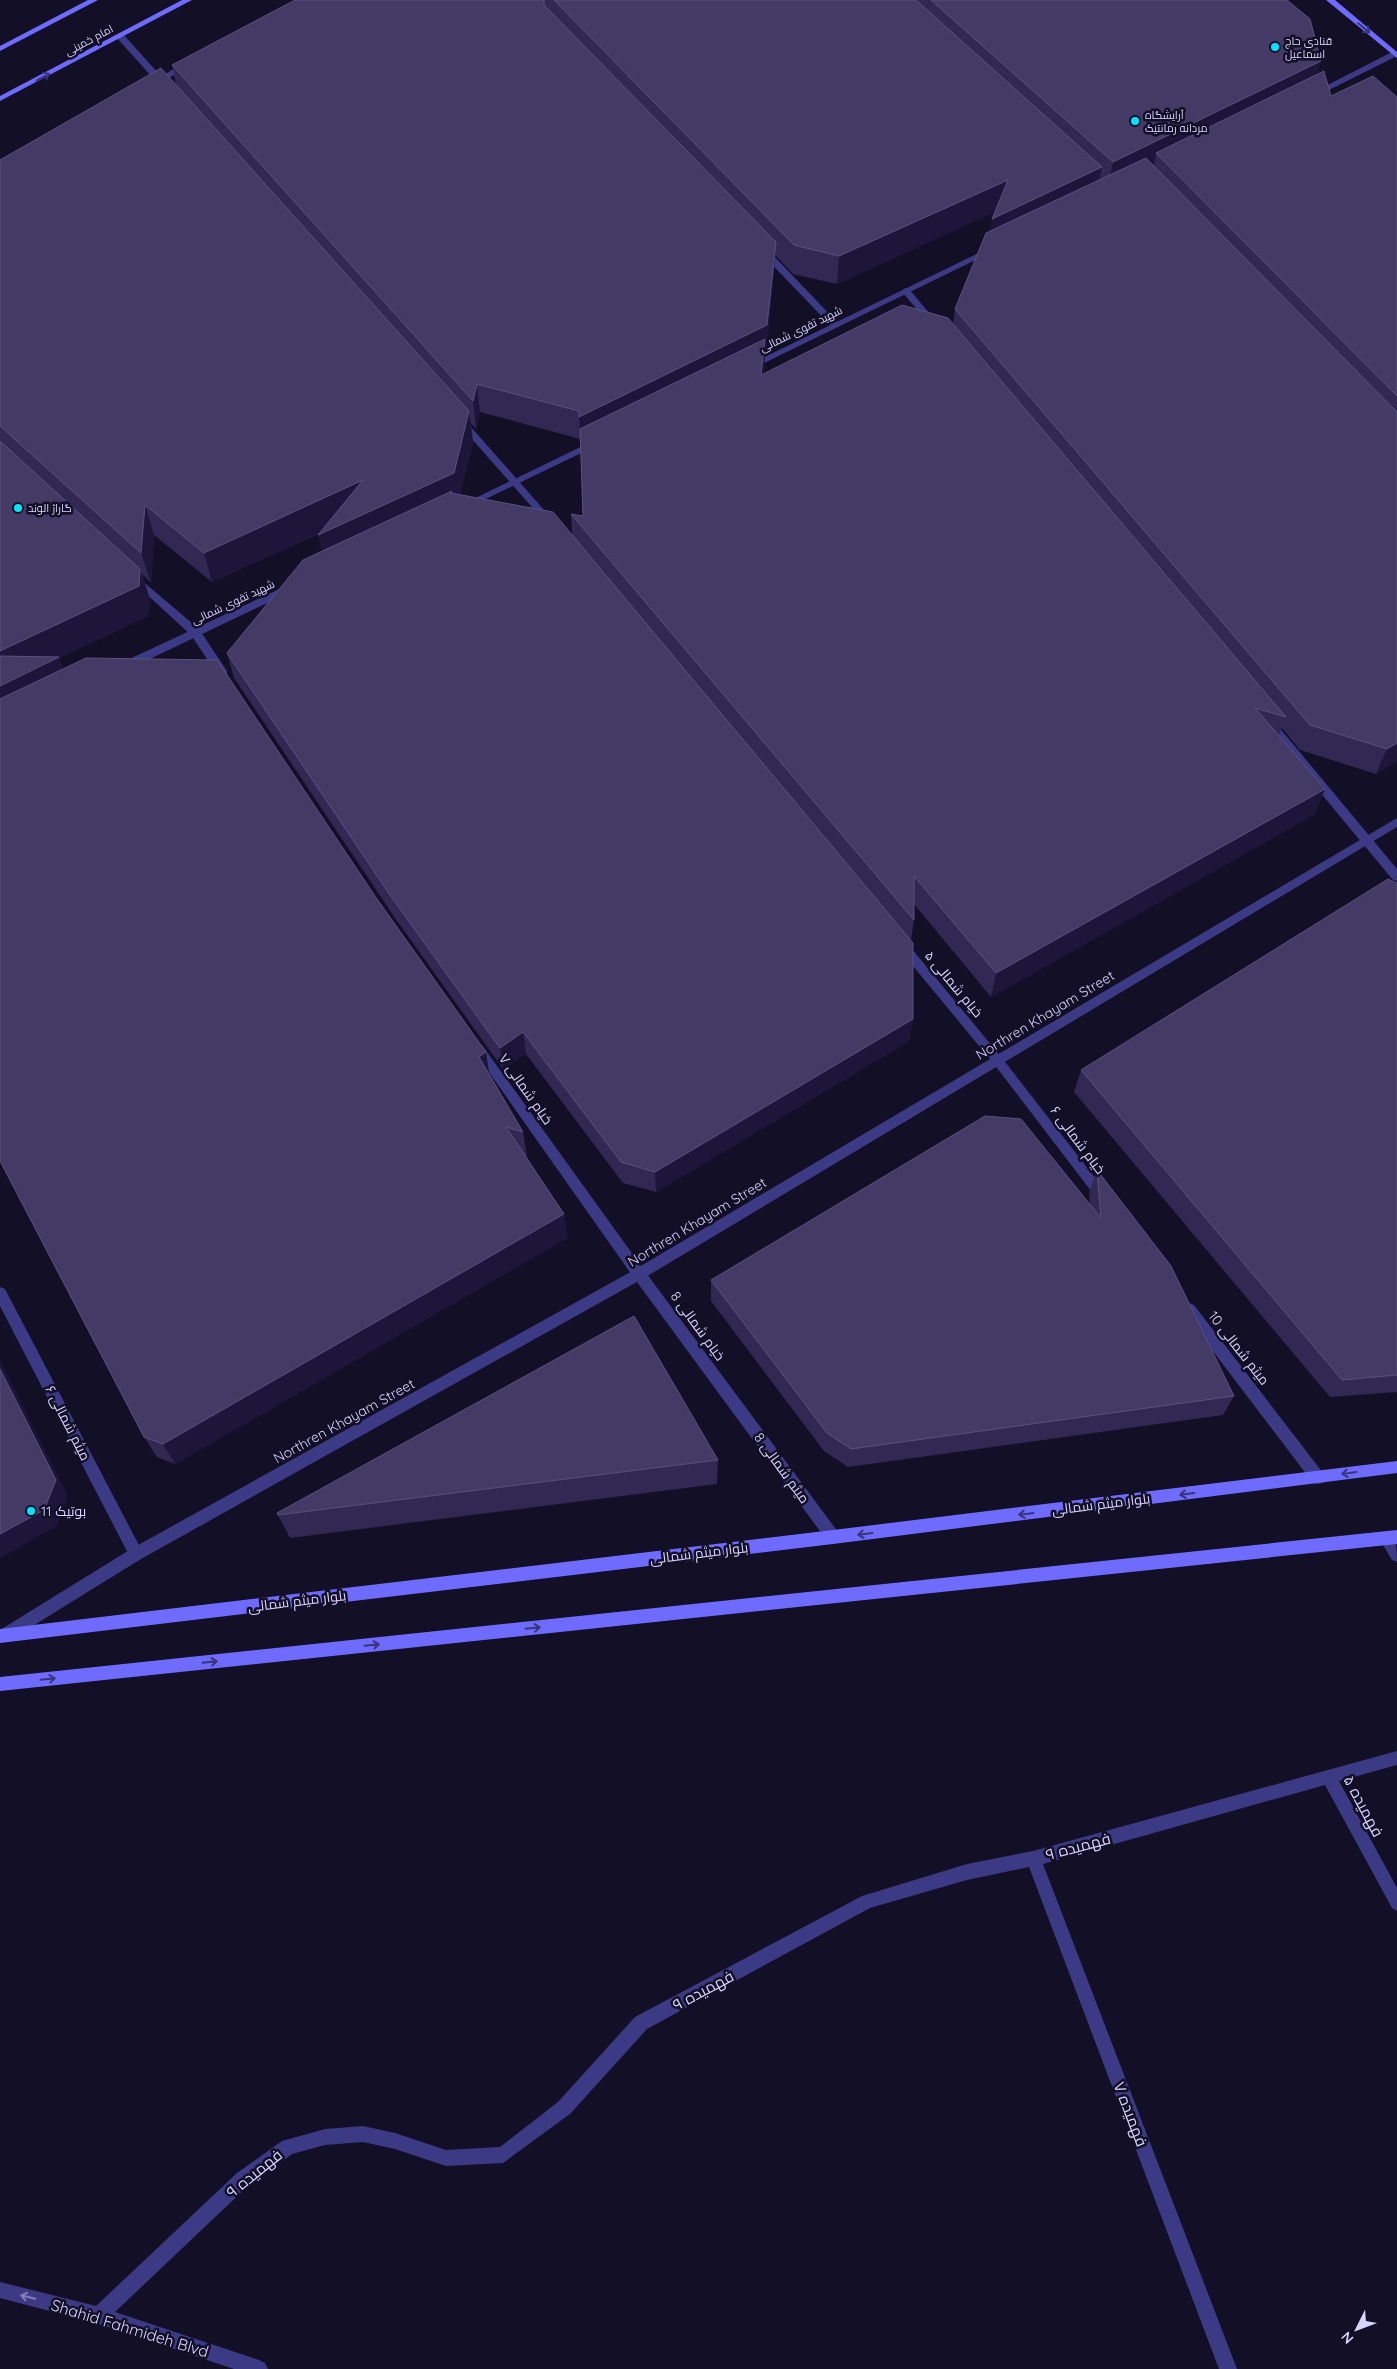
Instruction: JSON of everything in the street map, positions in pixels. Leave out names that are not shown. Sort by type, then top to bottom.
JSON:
[{"type":"main road","points":[[0,48],[94,0]]},
{"type":"main road","name":"امام خمینی","points":[[0,99],[188,0]]},
{"type":"main road","points":[[1330,0],[1396,54]]},
{"type":"main road","name":"بلوار میثم شمالی","points":[[2,1635],[833,1538],[1397,1467]]},
{"type":"main road","points":[[0,1684],[1391,1538]]},
{"type":"street","points":[[120,36],[172,94]]},
{"type":"street","points":[[1301,100],[1396,54]]},
{"type":"street","points":[[143,89],[194,61]]},
{"type":"street","name":"شهید تقوی شمالی","points":[[738,373],[1001,246]]},
{"type":"street","points":[[760,248],[835,325]]},
{"type":"street","points":[[906,291],[938,329]]},
{"type":"street","points":[[450,408],[554,528]]},
{"type":"street","points":[[454,511],[605,438]]},
{"type":"street","points":[[130,572],[195,632],[228,682]]},
{"type":"street","name":"شهید تقوی شمالی","points":[[115,672],[302,582]]},
{"type":"street","points":[[1265,718],[1397,877]]},
{"type":"street","name":"Northren Khayam Street","points":[[2,1635],[136,1554],[639,1274],[1397,822]]},
{"type":"street","name":"خیام شمالی ۵","points":[[897,939],[998,1061]]},
{"type":"street","name":"خیام شمالی ۷","points":[[468,1034],[639,1274]]},
{"type":"street","name":"خیام شمالی ۶","points":[[998,1061],[1110,1208]]},
{"type":"street","name":"خیام شمالی 8","points":[[639,1274],[730,1398]]},
{"type":"street","name":"میثم شمالی ۶","points":[[0,1293],[136,1554]]},
{"type":"street","name":"میثم شمالی 10","points":[[1182,1300],[1318,1478]]},
{"type":"street","name":"میثم شمالی 8","points":[[730,1398],[833,1538]]},
{"type":"street","points":[[1391,1538],[1397,1555]]},
{"type":"street","name":"فهمیده ۹","points":[[99,2316],[243,2179],[288,2146],[325,2137],[363,2134],[446,2158],[503,2155],[564,2108],[641,2023],[867,1901],[967,1872],[1033,1859],[1397,1758]]},
{"type":"street","name":"فهمیده ۵","points":[[1329,1777],[1397,1903]]},
{"type":"street","name":"فهمیده ۷","points":[[1033,1859],[1228,2369]]},
{"type":"street","name":"Shahid Fahmideh Blvd","points":[[0,2290],[99,2316],[258,2369]]},
{"type":"building","points":[[295,0],[544,0],[544,5],[776,242],[767,325],[579,417],[579,411],[477,384],[473,401],[172,65]]},
{"type":"building","points":[[554,0],[916,0],[1102,167],[992,219],[1008,180],[839,256],[794,245]]},
{"type":"building","points":[[931,0],[1287,0],[1310,19],[1321,61],[1113,162]]},
{"type":"building","points":[[161,68],[469,411],[454,473],[318,535],[363,480],[204,553],[145,505],[141,553],[0,426],[0,160]]},
{"type":"building","points":[[1324,71],[1331,96],[1373,76],[1397,97],[1397,396],[1156,153]]},
{"type":"building","points":[[1146,158],[1397,412],[1397,743],[1387,749],[1310,725],[955,309],[986,233]]},
{"type":"building","points":[[902,305],[948,318],[1286,717],[1255,708],[1325,789],[996,973],[914,876],[914,920],[571,514],[583,516],[580,429],[765,339],[761,375]]},
{"type":"building","points":[[0,441],[140,569],[139,586],[0,651]]},
{"type":"building","points":[[452,491],[451,493],[553,512],[913,943],[913,1019],[655,1172],[621,1162],[523,1032],[500,1048],[390,895],[227,653],[303,560]]},
{"type":"building","points":[[0,656],[59,657],[0,686]]},
{"type":"building","points":[[86,658],[217,660],[377,899],[486,1052],[479,1057],[523,1132],[506,1127],[564,1214],[163,1444],[144,1437],[0,1161],[0,699]]},
{"type":"building","points":[[1388,879],[1397,883],[1397,1375],[1342,1380],[1081,1070]]},
{"type":"building","points":[[985,1116],[1021,1119],[1101,1218],[1097,1170],[1171,1266],[1234,1396],[851,1449],[827,1433],[711,1280]]},
{"type":"building","points":[[634,1316],[718,1460],[278,1515],[277,1513]]},
{"type":"building","name":"بوتیک 11","points":[[0,1369],[56,1480],[44,1510],[0,1534]]},
{"type":"place","name":"قنادی حاج اسماعیل","points":[[1275,47]]},
{"type":"place","name":"آرایشگاه مردانه رمانتیک","points":[[1135,121]]},
{"type":"place","name":"گاراژ الوند","points":[[18,508]]},
{"type":"place","name":"بوتیک 11","points":[[31,1511]]}]
